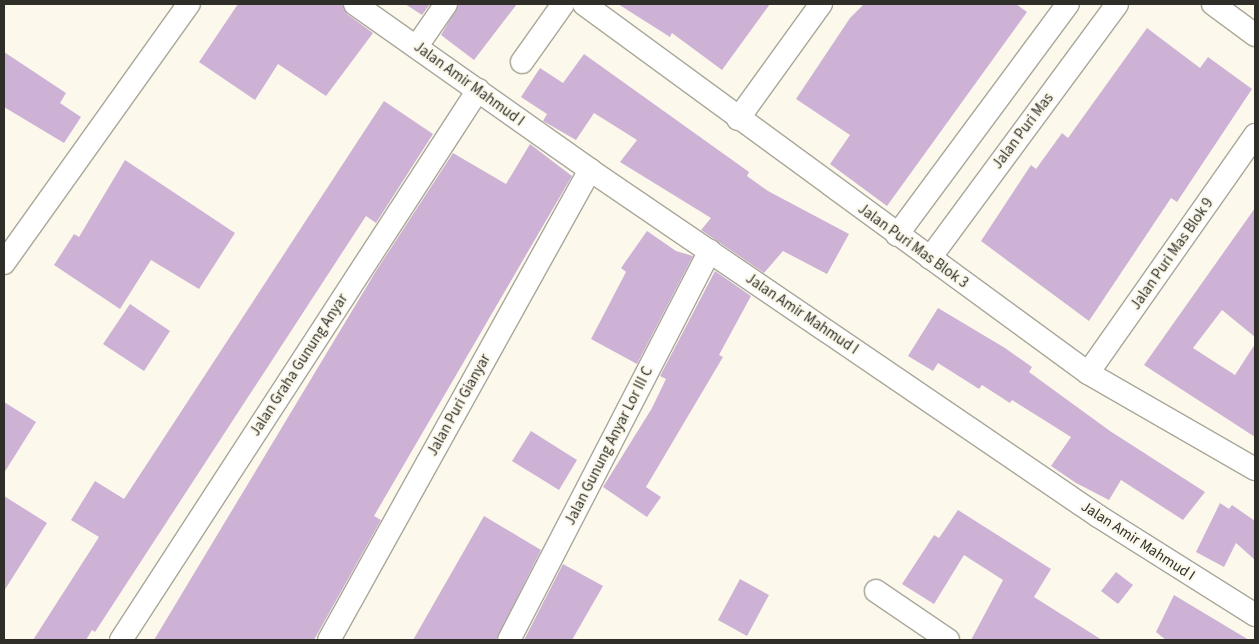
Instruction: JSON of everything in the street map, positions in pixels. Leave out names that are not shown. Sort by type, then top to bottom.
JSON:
[{"type":"street","points":[[4,263],[189,4]]},
{"type":"street","name":"Jalan Amir Mahmud I","points":[[355,4],[590,170],[1090,510],[1255,615]]},
{"type":"street","points":[[417,46],[446,4]]},
{"type":"street","points":[[522,62],[563,4]]},
{"type":"street","name":"Jalan Puri Mas Blok 3","points":[[584,4],[738,119],[1088,373],[1255,469]]},
{"type":"street","points":[[738,119],[821,4]]},
{"type":"street","points":[[897,235],[1068,4]]},
{"type":"street","name":"Jalan Puri Mas","points":[[930,258],[1117,4]]},
{"type":"street","points":[[1213,4],[1255,35]]},
{"type":"street","name":"Jalan Graha Gunung Anyar","points":[[120,640],[478,90]]},
{"type":"street","name":"Jalan Puri Mas Blok 9","points":[[1088,373],[1255,135]]},
{"type":"street","name":"Jalan Puri Gianyar","points":[[329,640],[590,170]]},
{"type":"street","name":"Jalan Gunung Anyar Lor III C","points":[[509,640],[710,251]]},
{"type":"street","points":[[876,591],[948,640]]},
{"type":"building","points":[[238,4],[342,4],[347,14],[373,33],[326,96],[278,64],[255,100],[199,62]]},
{"type":"building","points":[[405,4],[430,4],[422,15]]},
{"type":"building","points":[[459,4],[517,4],[474,60],[441,35]]},
{"type":"building","points":[[618,4],[770,4],[722,70],[672,33],[670,37]]},
{"type":"building","points":[[864,4],[1016,4],[1027,12],[887,206],[830,164],[850,135],[796,99],[850,18]]},
{"type":"building","points":[[1147,28],[1200,68],[1208,57],[1252,89],[1177,202],[1171,198],[1089,321],[981,241],[1031,165],[1036,169],[1062,133],[1068,138]]},
{"type":"building","points":[[4,52],[66,93],[60,103],[81,117],[64,143],[4,107]]},
{"type":"building","points":[[584,54],[749,172],[747,176],[768,191],[849,234],[827,274],[783,251],[764,273],[701,230],[711,218],[620,162],[637,140],[594,113],[576,140],[543,121],[547,114],[521,97],[540,68],[563,83]]},
{"type":"building","points":[[384,101],[433,134],[376,223],[366,216],[95,632],[92,630],[86,640],[33,640],[99,537],[71,520],[95,481],[124,499]]},
{"type":"building","points":[[530,144],[572,176],[374,516],[381,520],[314,640],[154,640],[376,271],[453,153],[506,184]]},
{"type":"building","points":[[125,160],[235,233],[199,289],[151,260],[120,309],[54,265],[74,234],[79,237]]},
{"type":"building","points":[[1255,208],[1255,337],[1222,310],[1193,348],[1235,375],[1255,344],[1255,437],[1144,365]]},
{"type":"building","points":[[647,231],[676,251],[693,256],[637,364],[591,339],[626,272],[621,268]]},
{"type":"building","points":[[715,271],[751,296],[719,355],[723,357],[646,487],[661,497],[647,517],[603,487],[652,408],[666,379],[660,376]]},
{"type":"building","points":[[130,304],[170,331],[144,371],[103,344]]},
{"type":"building","points":[[938,308],[1005,348],[1032,367],[1029,372],[1110,431],[1205,492],[1183,520],[1121,480],[1109,500],[1076,483],[1051,466],[1071,437],[1012,400],[1010,403],[982,385],[979,389],[938,363],[933,371],[908,356]]},
{"type":"building","points":[[4,402],[36,422],[4,473]]},
{"type":"building","points":[[531,431],[577,460],[559,490],[512,461]]},
{"type":"building","points":[[4,496],[47,523],[4,591]]},
{"type":"building","points":[[1220,503],[1229,509],[1232,505],[1255,521],[1255,560],[1236,543],[1224,567],[1196,552]]},
{"type":"building","points":[[958,510],[1051,569],[1034,597],[1102,640],[971,640],[1003,580],[964,555],[934,604],[902,584],[934,535],[939,538]]},
{"type":"building","points":[[484,516],[541,550],[496,640],[413,640]]},
{"type":"building","points":[[563,564],[603,586],[572,640],[524,640]]},
{"type":"building","points":[[1116,572],[1133,585],[1118,604],[1101,591]]},
{"type":"building","points":[[740,579],[769,595],[747,636],[718,620]]},
{"type":"building","points":[[1174,595],[1249,640],[1166,640],[1156,632]]}]
